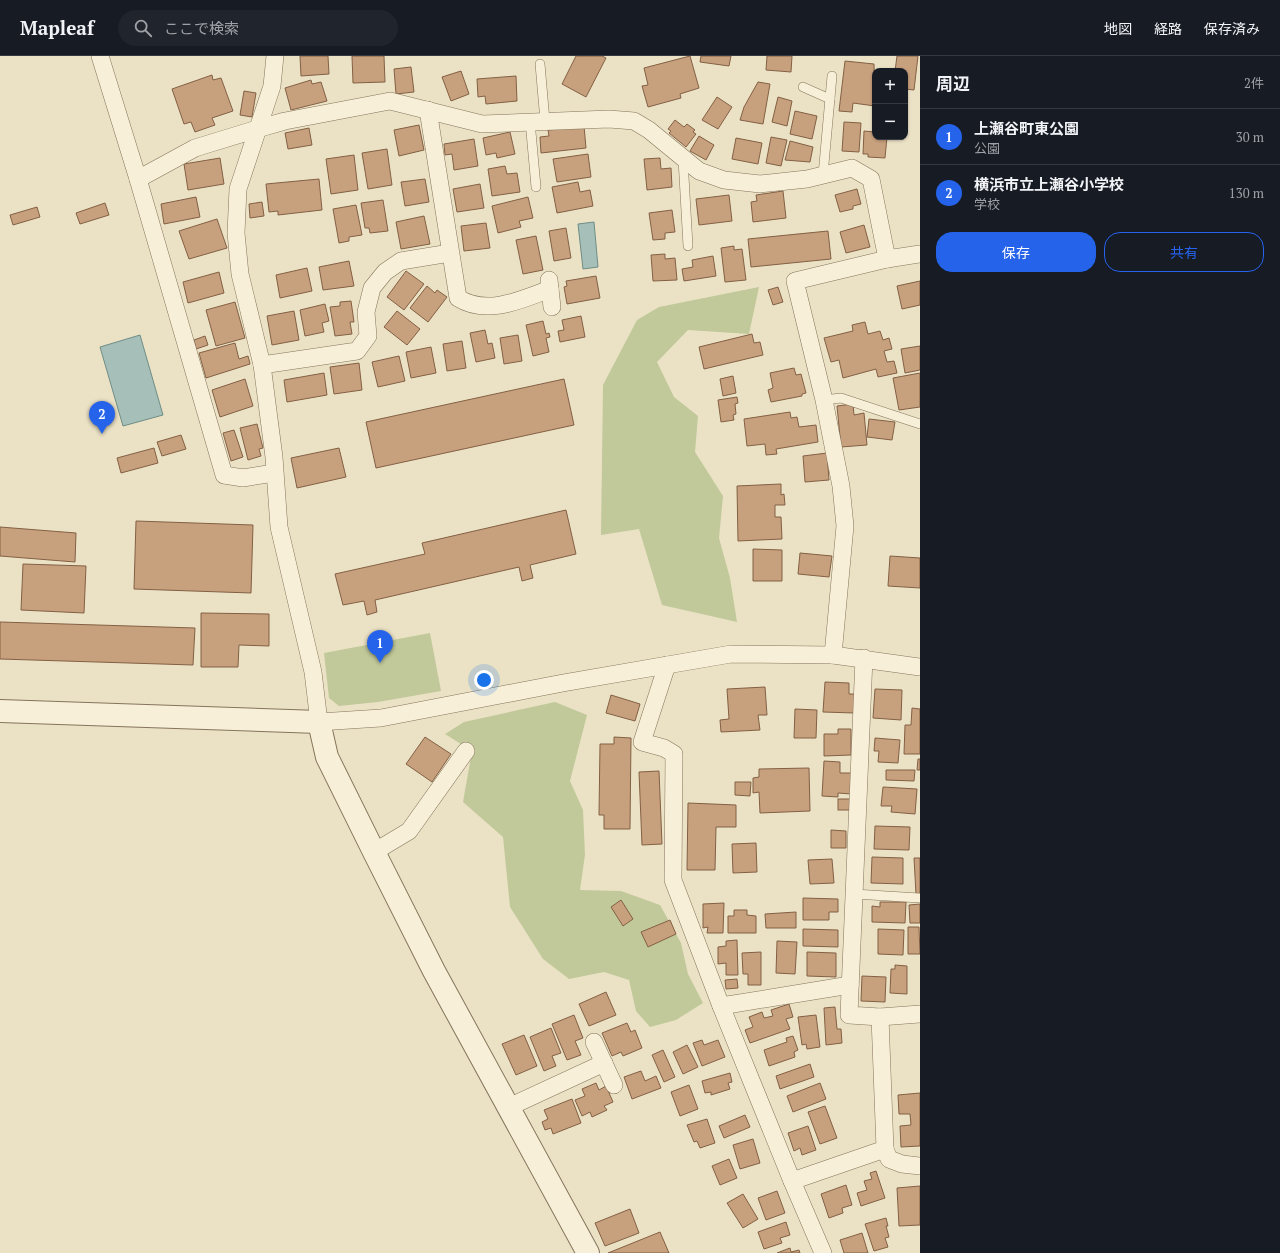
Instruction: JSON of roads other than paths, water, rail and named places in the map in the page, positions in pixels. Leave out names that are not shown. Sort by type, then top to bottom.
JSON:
[{"type":"street","points":[[100,56],[138,179],[224,475],[243,478],[274,473]]},
{"type":"street","points":[[275,56],[272,86],[238,189],[236,233],[240,274],[262,366],[274,457],[274,473],[280,527],[313,672],[319,722],[327,757],[434,971],[588,1253]]},
{"type":"street","points":[[138,179],[195,148],[299,118],[390,101],[482,124],[609,119],[634,121],[649,130],[699,171],[724,180],[760,184],[807,179],[852,168],[871,179],[887,259]]},
{"type":"street","points":[[428,110],[458,298],[464,302],[491,307],[512,303],[549,284],[552,307]]},
{"type":"street","points":[[262,366],[357,351],[368,336],[366,312],[372,288],[385,272],[401,261],[450,252]]},
{"type":"street","points":[[833,655],[845,526],[841,486],[824,400],[795,281],[887,259],[920,254]]},
{"type":"street","points":[[0,711],[319,722],[382,718],[731,654],[833,655],[864,658],[920,667]]},
{"type":"street","points":[[864,658],[849,1015],[880,1017],[920,1014]]},
{"type":"street","points":[[667,666],[642,742],[664,748],[674,754],[674,880],[721,1006],[823,1253]]},
{"type":"street","points":[[374,852],[409,831],[466,751]]},
{"type":"street","points":[[721,1006],[850,984]]},
{"type":"street","points":[[880,1017],[885,1149],[889,1159],[902,1164],[920,1166]]},
{"type":"street","points":[[594,1042],[614,1085]]},
{"type":"street","points":[[509,1107],[604,1063]]},
{"type":"street","points":[[792,1181],[885,1149]]},
{"type":"lane","points":[[536,187],[540,64]]},
{"type":"lane","points":[[823,175],[832,76]]},
{"type":"lane","points":[[803,88],[830,99]]},
{"type":"lane","points":[[683,159],[688,246]]},
{"type":"lane","points":[[824,400],[841,398],[920,424]]},
{"type":"lane","points":[[854,894],[920,898]]},
{"type":"water","points":[[594,222],[598,267],[583,269],[578,224]]},
{"type":"water","points":[[140,335],[163,415],[123,426],[100,347]]},
{"type":"place","name":"横浜市立上瀬谷小学校","points":[[102,434]]},
{"type":"place","name":"上瀬谷町東公園","points":[[380,663]]}]
